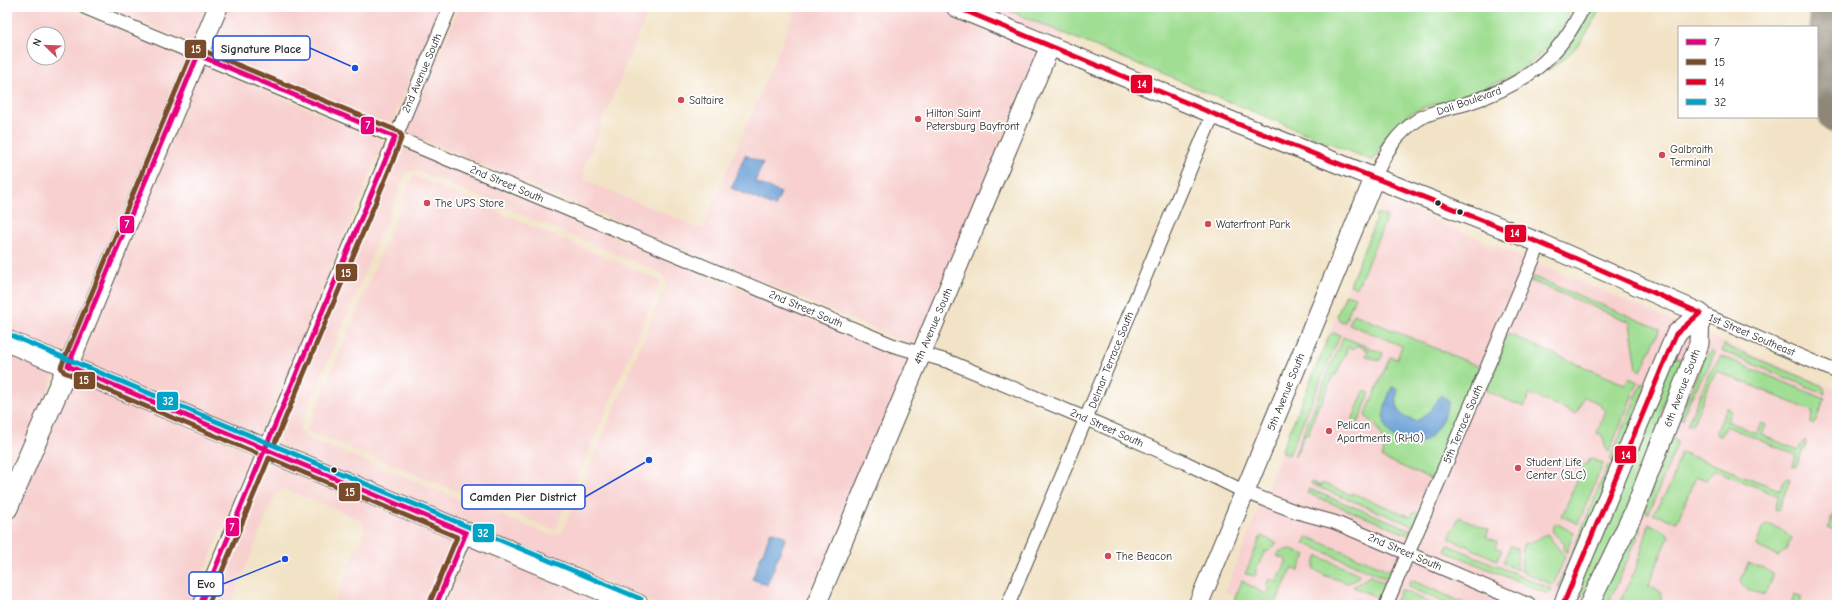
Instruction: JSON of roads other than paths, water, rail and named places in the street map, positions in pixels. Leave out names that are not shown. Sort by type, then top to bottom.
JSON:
[{"type":"main road","points":[[7,341],[630,603]]},
{"type":"main road","points":[[7,508],[68,366]]},
{"type":"street","name":"2nd Street South","points":[[84,7],[892,345],[950,362],[1087,418],[1180,460],[1245,492],[1297,512],[1334,522],[1409,552],[1529,605]]},
{"type":"street","points":[[68,366],[218,7]]},
{"type":"street","name":"2nd Avenue South","points":[[200,605],[450,7]]},
{"type":"street","name":"1st Street Southeast","points":[[956,7],[1213,114],[1374,179],[1540,243],[1837,372]]},
{"type":"street","name":"Dali Boulevard","points":[[1374,179],[1388,148],[1397,137],[1420,118],[1490,95],[1524,79],[1538,68],[1565,39],[1583,7]]},
{"type":"street","name":"4th Avenue South","points":[[816,605],[1050,46]]},
{"type":"street","name":"Delmar Terrace South","points":[[1008,605],[1213,114]]},
{"type":"street","name":"5th Avenue South","points":[[1198,605],[1374,179]]},
{"type":"street","name":"5th Terrace South","points":[[1386,605],[1540,243]]},
{"type":"street","points":[[1563,605],[1676,334],[1700,313]]},
{"type":"street","name":"6th Avenue South","points":[[1589,605],[1632,514],[1699,344],[1700,313]]},
{"type":"street","points":[[436,605],[466,533]]},
{"type":"water","points":[[745,155],[763,163],[755,182],[781,193],[775,207],[731,188]]},
{"type":"water","points":[[1392,387],[1397,389],[1399,411],[1410,420],[1417,421],[1429,412],[1441,395],[1449,402],[1439,426],[1425,441],[1418,445],[1402,443],[1395,439],[1385,424],[1385,406]]},
{"type":"water","points":[[771,531],[786,537],[767,585],[752,579]]},
{"type":"place","name":"Signature Place","points":[[355,68]]},
{"type":"place","name":"Saltaire","points":[[681,100]]},
{"type":"place","name":"Hilton Saint Petersburg Bayfront","points":[[918,119]]},
{"type":"place","name":"Galbraith Terminal","points":[[1662,155]]},
{"type":"place","name":"The UPS Store","points":[[427,203]]},
{"type":"place","name":"Waterfront Park","points":[[1208,224]]},
{"type":"place","name":"Pelican Apartments (RHO)","points":[[1329,431]]},
{"type":"place","name":"Camden Pier District","points":[[649,460]]},
{"type":"place","name":"Student Life Center (SLC)","points":[[1518,468]]},
{"type":"place","name":"The Beacon","points":[[1108,556]]},
{"type":"place","name":"Evo","points":[[285,559]]}]
